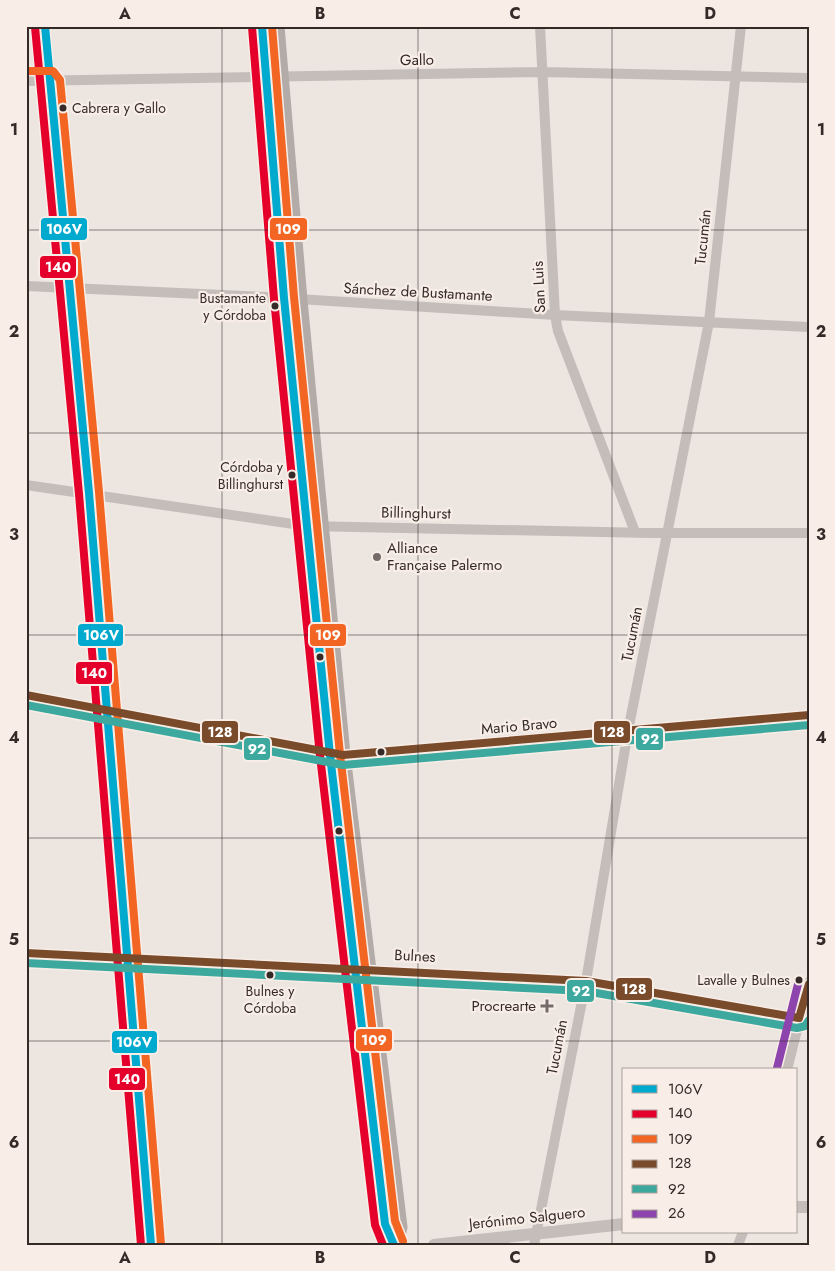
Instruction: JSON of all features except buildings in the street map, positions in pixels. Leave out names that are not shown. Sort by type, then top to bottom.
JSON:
[{"type":"main road","points":[[277,26],[300,300],[314,526],[361,969],[400,1227],[395,1245]]},
{"type":"street","points":[[45,26],[68,288],[90,493],[106,710],[151,1245]]},
{"type":"street","name":"San Luis","points":[[540,26],[555,314],[562,344],[635,532]]},
{"type":"street","name":"Tucumán","points":[[535,1239],[586,981],[628,731],[709,322],[740,26]]},
{"type":"street","name":"Gallo","points":[[26,81],[543,72],[809,78]]},
{"type":"street","name":"Sánchez de Bustamante","points":[[26,286],[284,298],[809,327]]},
{"type":"street","name":"Billinghurst","points":[[26,485],[314,526],[667,533],[809,533]]},
{"type":"street","name":"Mario Bravo","points":[[26,695],[337,755],[809,715]]},
{"type":"street","name":"Bulnes","points":[[26,953],[586,981],[799,1018]]},
{"type":"street","points":[[787,1068],[809,983]]},
{"type":"street","name":"Jerónimo Salguero","points":[[438,1244],[535,1239],[622,1224]]},
{"type":"lane","points":[[262,26],[284,298],[314,526]]},
{"type":"transit line","name":"106V","points":[[45,26],[89,493],[151,1245]]},
{"type":"transit line","name":"106V","points":[[262,26],[284,298],[330,755],[385,1224],[394,1245]]},
{"type":"transit line","name":"109","points":[[272,26],[294,297],[340,754],[395,1221],[403,1241]]},
{"type":"transit line","name":"140","points":[[35,27],[79,494],[141,1245]]},
{"type":"transit line","name":"140","points":[[252,27],[274,299],[320,756],[375,1225],[383,1245]]},
{"type":"transit line","name":"109","points":[[26,71],[53,71],[60,80],[99,492],[161,1244]]},
{"type":"transit line","name":"128","points":[[26,695],[343,755],[809,715]]},
{"type":"transit line","name":"92","points":[[26,705],[343,765],[809,725]]},
{"type":"transit line","name":"128","points":[[26,953],[586,981],[799,1018],[809,984]]},
{"type":"transit line","name":"92","points":[[26,963],[585,991],[797,1028],[805,1026],[809,1020]]},
{"type":"transit line","name":"26","points":[[777,1068],[799,980]]},
{"type":"place","name":"Cabrera y Gallo","points":[[63,108]]},
{"type":"place","name":"Bustamante y Córdoba","points":[[275,306]]},
{"type":"place","name":"Córdoba y Billinghurst","points":[[292,475]]},
{"type":"place","name":"Alliance Française Palermo","points":[[377,557]]},
{"type":"place","name":"Bulnes y Córdoba","points":[[270,975]]},
{"type":"place","name":"Lavalle y Bulnes","points":[[799,980]]},
{"type":"place","name":"Procrearte","points":[[547,1006]]}]
